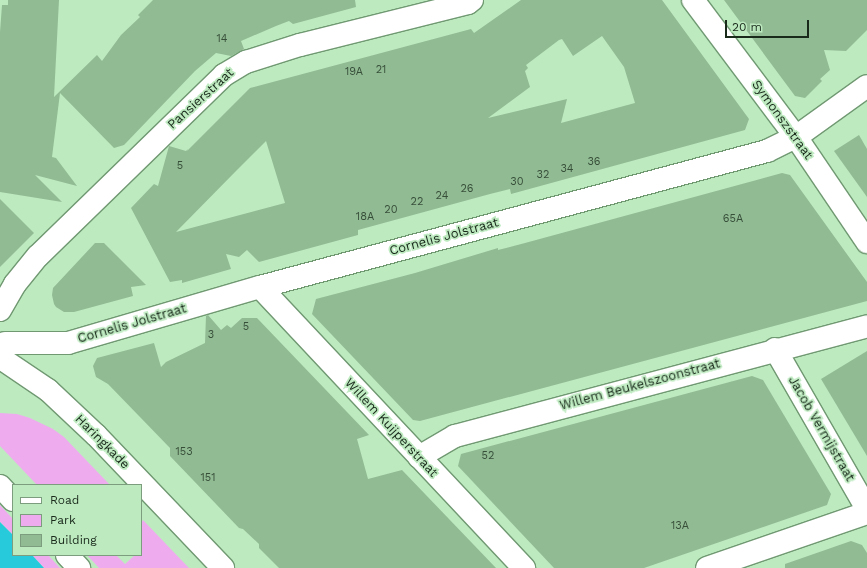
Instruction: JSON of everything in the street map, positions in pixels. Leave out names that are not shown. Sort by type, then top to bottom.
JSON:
[{"type":"street","name":"Pansierstraat","points":[[0,310],[15,284],[38,256],[224,75],[246,62],[286,49],[468,3],[472,0]]},
{"type":"street","name":"Symonszstraat","points":[[693,0],[796,137],[867,242]]},
{"type":"street","name":"Cornelis Jolstraat","points":[[3,350],[68,343],[260,287],[767,151],[796,137],[867,86]]},
{"type":"street","name":"Willem Kuijperstraat","points":[[260,287],[418,457],[524,568]]},
{"type":"street","name":"Willem Beukelszoonstraat","points":[[418,457],[455,436],[775,349],[867,326]]},
{"type":"street","name":"Jacob Vermijstraat","points":[[775,349],[867,508]]},
{"type":"street","name":"Haringkade","points":[[3,350],[96,435],[223,568]]},
{"type":"street","points":[[0,486],[12,499]]},
{"type":"street","points":[[707,568],[867,513]]},
{"type":"street","points":[[68,556],[79,568]]},
{"type":"green space","points":[[0,413],[17,414],[30,418],[53,429],[64,437],[109,484],[36,484],[0,446]]},
{"type":"green space","points":[[0,505],[12,518],[12,534],[0,522]]},
{"type":"green space","points":[[143,520],[189,568],[99,568],[88,556],[117,556],[125,564],[134,556],[142,556]]},
{"type":"green space","points":[[33,556],[49,556],[60,568],[44,568]]},
{"type":"water","points":[[0,522],[12,534],[12,556],[33,556],[44,568],[0,568]]},
{"type":"building","points":[[8,0],[59,0],[54,97],[97,55],[102,61],[121,35],[140,17],[138,15],[153,0],[355,0],[356,7],[293,24],[289,21],[241,41],[244,49],[231,56],[216,53],[195,71],[124,145],[114,148],[60,93],[52,157],[56,158],[77,186],[35,175],[62,202],[0,192],[0,32],[2,5],[8,5]]},
{"type":"building","points":[[521,0],[662,0],[749,119],[745,130],[511,194],[510,189],[490,194],[358,230],[358,235],[259,262],[247,250],[239,257],[226,254],[231,269],[182,283],[182,280],[170,282],[131,208],[154,184],[158,186],[169,146],[186,151],[188,149],[187,151],[250,88],[471,29],[474,33]],"holes":[[[602,36],[624,67],[635,103],[561,123],[567,99],[488,118],[530,87],[525,71],[528,68],[526,65],[559,40],[562,39],[573,56]],[[266,141],[285,203],[176,232],[235,172]]]},
{"type":"building","points":[[724,0],[867,0],[867,30],[846,51],[824,50],[830,70],[820,79],[822,81],[805,98],[795,96]]},
{"type":"building","points":[[859,135],[867,149],[867,197],[834,151]]},
{"type":"building","points":[[782,173],[790,175],[867,282],[867,301],[420,421],[413,420],[312,314],[316,299],[415,273],[498,248],[498,250],[525,243]]},
{"type":"building","points":[[0,199],[34,233],[0,267]]},
{"type":"building","points":[[95,243],[104,243],[146,285],[131,287],[133,296],[74,312],[64,312],[54,304],[52,295],[53,288]]},
{"type":"building","points":[[208,315],[221,330],[227,325],[231,328],[242,318],[257,318],[369,435],[357,439],[368,479],[402,470],[496,568],[279,568],[259,548],[259,544],[243,529],[239,528],[170,456],[170,448],[108,384],[96,377],[93,366],[97,358],[154,343],[161,367],[166,362],[205,343],[206,316]]},
{"type":"building","points":[[867,351],[867,456],[821,379]]},
{"type":"building","points":[[752,376],[763,380],[831,494],[827,505],[644,568],[554,568],[458,466],[461,454]]},
{"type":"building","points":[[851,541],[862,545],[867,553],[867,568],[785,568],[785,564]]}]
